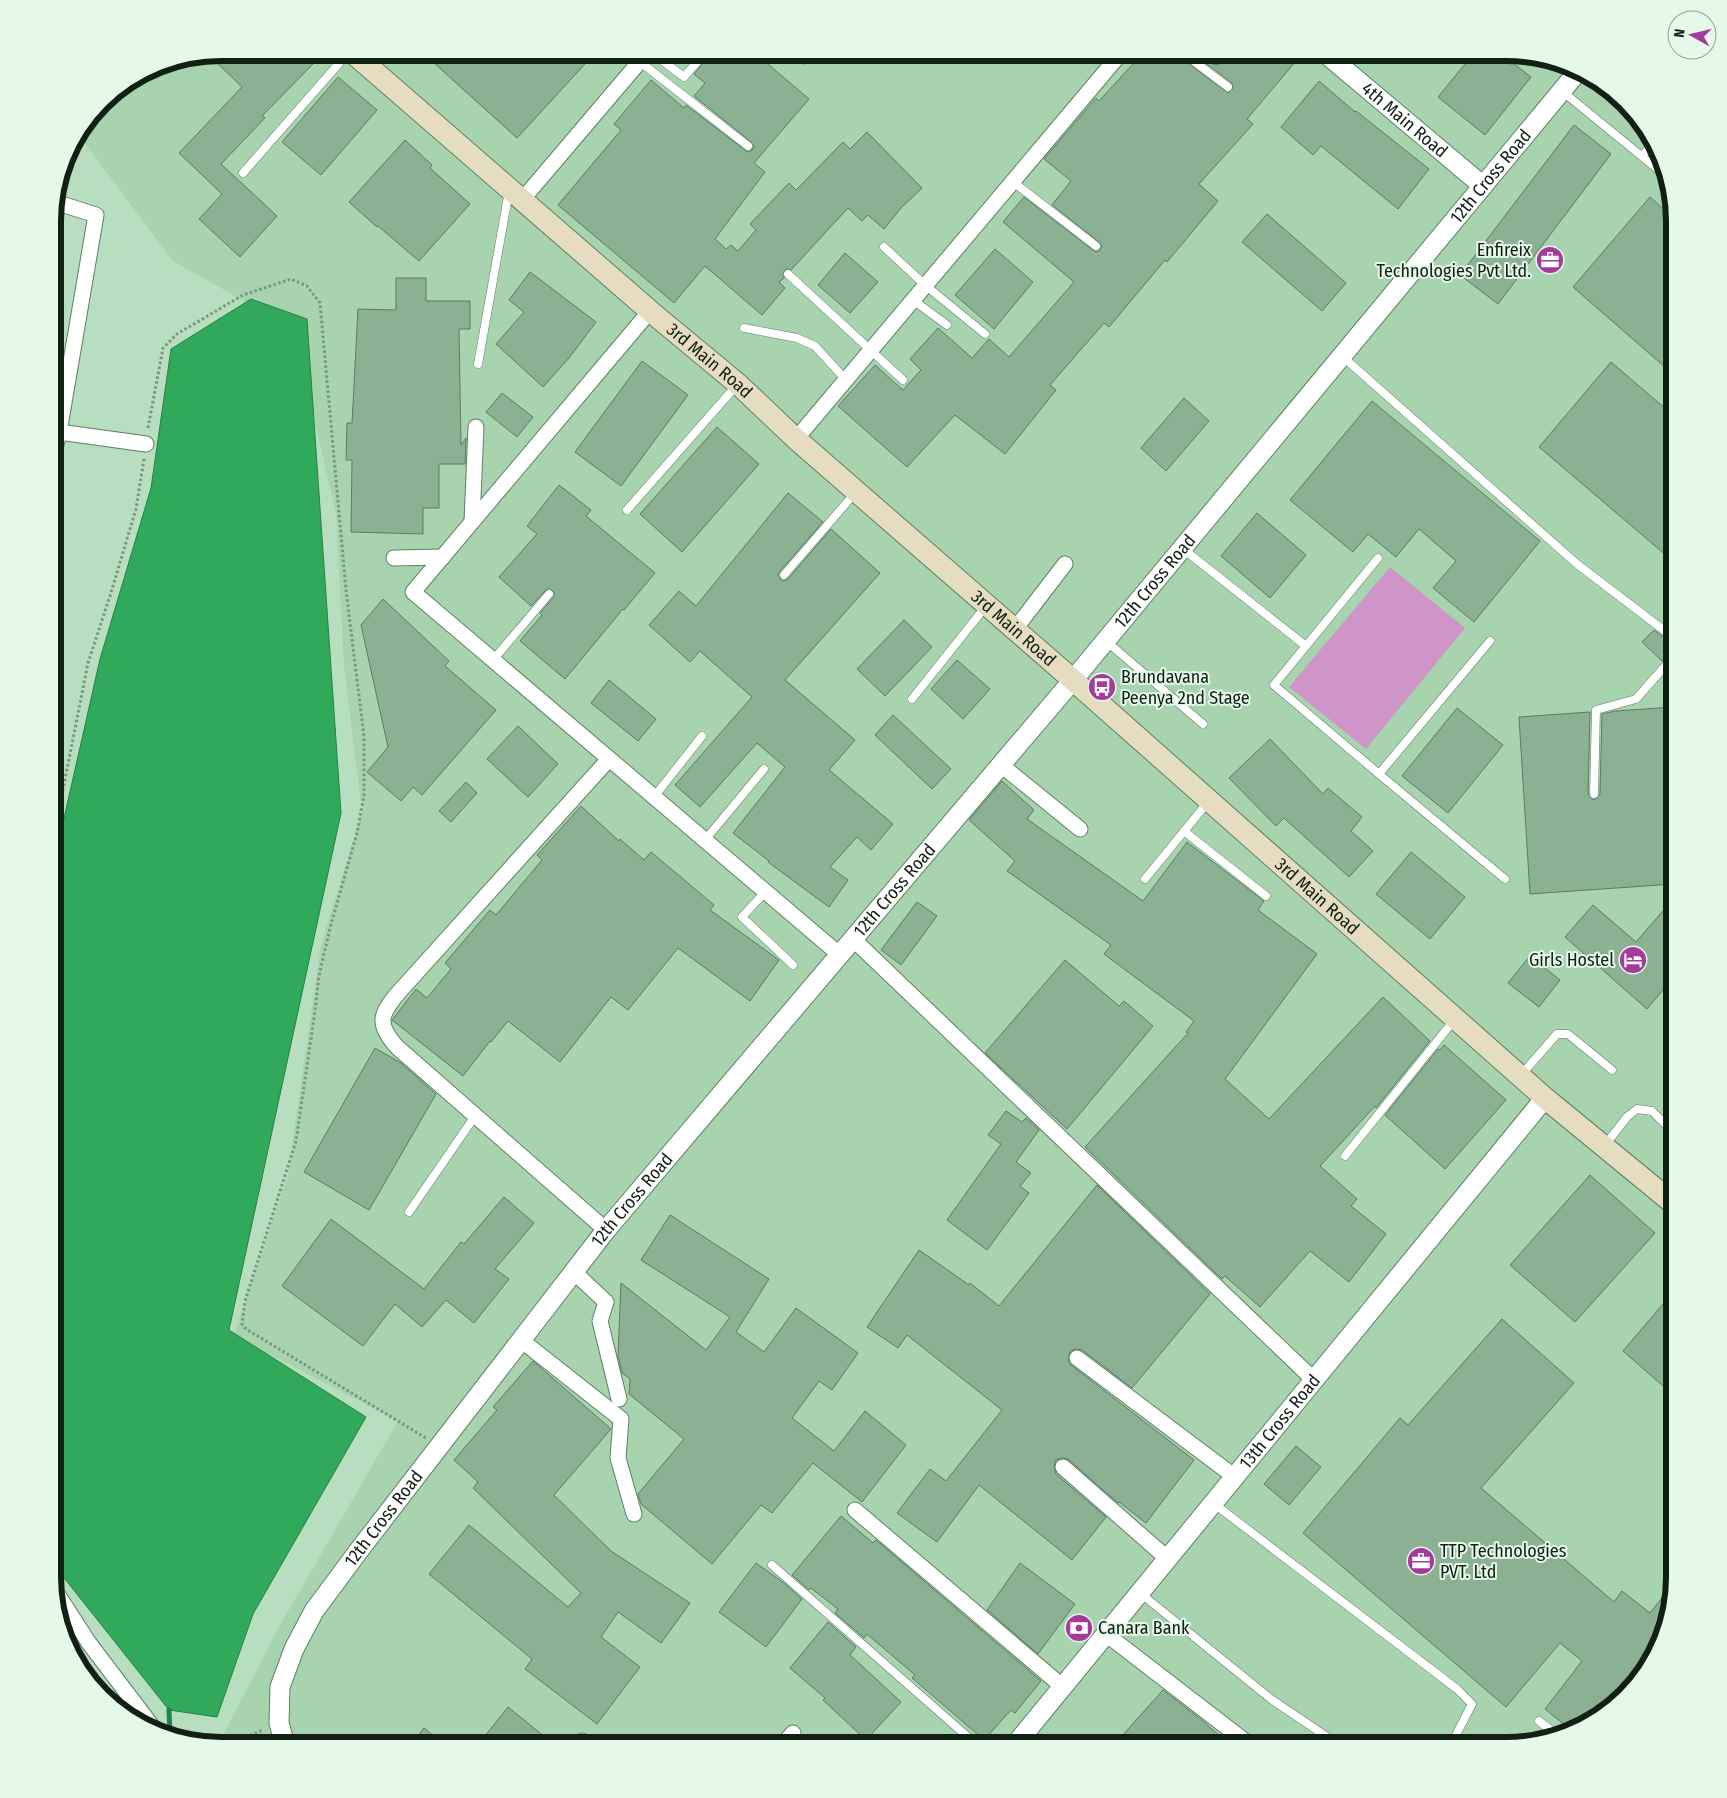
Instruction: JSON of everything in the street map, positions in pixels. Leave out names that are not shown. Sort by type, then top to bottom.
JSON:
[{"type":"main road","name":"3rd Main Road","points":[[364,62],[650,311],[738,384],[796,439],[1074,680],[1545,1098],[1666,1197]]},
{"type":"street","points":[[515,194],[638,62]]},
{"type":"street","points":[[796,439],[1113,62]]},
{"type":"street","name":"4th Main Road","points":[[1341,62],[1483,186]]},
{"type":"street","name":"12th Cross Road","points":[[283,1737],[279,1723],[280,1687],[294,1649],[314,1610],[606,1230],[1074,680],[1573,77]]},
{"type":"street","points":[[62,410],[96,215],[63,204]]},
{"type":"street","points":[[650,311],[413,592],[840,955]]},
{"type":"street","points":[[472,522],[476,426]]},
{"type":"street","points":[[62,433],[146,444]]},
{"type":"street","points":[[394,558],[443,557]]},
{"type":"street","points":[[1014,629],[1064,564]]},
{"type":"street","points":[[606,1230],[386,1036],[381,1022],[385,1008],[609,759]]},
{"type":"street","points":[[1001,765],[1080,829]]},
{"type":"street","points":[[853,939],[1314,1380]]},
{"type":"street","name":"13th Cross Road","points":[[1022,1737],[1545,1098]]},
{"type":"street","points":[[574,1272],[606,1302],[600,1321],[619,1399]]},
{"type":"street","points":[[521,1340],[621,1419],[618,1458],[634,1514]]},
{"type":"street","points":[[1077,1358],[1235,1477]]},
{"type":"street","points":[[1063,1467],[1168,1559]]},
{"type":"street","points":[[856,1510],[1063,1687]]},
{"type":"street","points":[[64,1604],[89,1643],[145,1717]]},
{"type":"street","points":[[1106,1634],[1240,1737]]},
{"type":"street","points":[[790,1737],[793,1733]]},
{"type":"lane","points":[[242,173],[339,62]]},
{"type":"lane","points":[[649,62],[748,146]]},
{"type":"lane","points":[[664,62],[684,77],[697,62]]},
{"type":"lane","points":[[1195,62],[1228,86]]},
{"type":"lane","points":[[1562,90],[1656,168]]},
{"type":"lane","points":[[1642,156],[1648,149]]},
{"type":"lane","points":[[1012,181],[1096,246]]},
{"type":"lane","points":[[478,364],[515,194]]},
{"type":"lane","points":[[884,248],[925,285],[985,334]]},
{"type":"lane","points":[[788,274],[903,380]]},
{"type":"lane","points":[[913,300],[947,325]]},
{"type":"lane","points":[[744,328],[797,338],[815,346],[846,380]]},
{"type":"lane","points":[[1342,356],[1577,564],[1666,632]]},
{"type":"lane","points":[[627,510],[738,384]]},
{"type":"lane","points":[[784,575],[856,491]]},
{"type":"lane","points":[[1182,548],[1306,646]]},
{"type":"lane","points":[[1378,558],[1274,685],[1505,880]]},
{"type":"lane","points":[[493,660],[549,594]]},
{"type":"lane","points":[[912,699],[987,605]]},
{"type":"lane","points":[[1106,641],[1203,724]]},
{"type":"lane","points":[[1379,774],[1490,641]]},
{"type":"lane","points":[[1594,794],[1596,710],[1636,699],[1666,665]]},
{"type":"lane","points":[[654,797],[702,736]]},
{"type":"lane","points":[[705,840],[764,769]]},
{"type":"lane","points":[[1145,879],[1209,800]]},
{"type":"lane","points":[[1184,831],[1266,896]]},
{"type":"lane","points":[[765,892],[742,917],[793,965]]},
{"type":"lane","points":[[1345,1156],[1455,1019]]},
{"type":"lane","points":[[1520,1076],[1557,1034],[1568,1034],[1612,1070]]},
{"type":"lane","points":[[1603,1146],[1627,1117],[1638,1109],[1652,1111],[1666,1126]]},
{"type":"lane","points":[[409,1212],[475,1116]]},
{"type":"lane","points":[[1213,1503],[1457,1689],[1472,1704],[1455,1737]]},
{"type":"lane","points":[[772,1565],[968,1737]]},
{"type":"lane","points":[[1140,1593],[1272,1699],[1326,1737]]},
{"type":"lane","points":[[1539,1721],[1551,1730]]},
{"type":"path","points":[[62,797],[88,663],[136,509],[155,386],[163,348],[177,334],[243,296],[291,279],[307,286],[320,303],[346,590],[364,737],[364,795],[357,833],[330,928],[319,976],[296,1141],[245,1301],[242,1324],[246,1329],[440,1446]]},
{"type":"shaded area","points":[[211,62],[1516,62],[1537,64],[1567,73],[1586,83],[1611,101],[1639,133],[1649,151],[1660,180],[1666,222],[1666,1576],[1664,1597],[1657,1628],[1644,1657],[1626,1682],[1594,1710],[1567,1725],[1537,1734],[1505,1737],[222,1737],[279,1627],[398,1421],[234,1336],[288,1174],[321,945],[362,811],[344,666],[336,514],[292,322],[242,300],[173,261],[83,141],[101,116],[133,88],[160,73],[190,64]]},
{"type":"shaded area","points":[[251,299],[307,319],[341,813],[229,1330],[366,1417],[253,1614],[217,1717],[169,1710],[61,1574],[62,829],[100,659],[151,488],[171,349]]},
{"type":"shaded area","points":[[1390,567],[1465,628],[1366,749],[1289,687]]},
{"type":"building","points":[[216,62],[311,62],[313,64],[262,116],[265,118],[221,164],[277,216],[240,257],[199,219],[222,194],[179,153],[242,87]]},
{"type":"building","points":[[433,62],[587,62],[517,138]]},
{"type":"building","points":[[704,62],[766,62],[809,99],[754,163],[765,172],[715,239],[726,249],[731,245],[738,251],[756,230],[750,224],[789,183],[796,190],[843,142],[850,149],[867,132],[922,188],[901,208],[884,229],[868,215],[862,221],[848,208],[791,270],[787,269],[784,271],[784,278],[779,282],[785,288],[762,315],[705,266],[674,303],[558,205],[621,130],[614,124],[651,80],[684,108],[686,105],[748,152],[752,150],[754,146],[751,142],[694,96],[705,83],[694,74]]},
{"type":"building","points":[[1135,62],[1187,62],[1228,93],[1233,88],[1232,83],[1204,62],[1210,62],[1214,65],[1224,62],[1295,62],[1247,119],[1253,124],[1199,184],[1218,201],[1109,327],[1104,323],[1050,385],[1056,390],[1005,454],[955,415],[907,467],[838,406],[875,365],[903,390],[921,370],[910,359],[938,328],[972,358],[989,339],[1009,357],[1074,282],[1003,222],[1024,197],[1093,250],[1096,252],[1100,250],[1102,246],[1099,242],[1052,205],[1071,181],[1044,159],[1096,98],[1099,101]]},
{"type":"building","points":[[1467,62],[1512,62],[1531,77],[1485,135],[1438,97]]},
{"type":"building","points":[[338,77],[377,110],[321,175],[282,142]]},
{"type":"building","points":[[1319,81],[1355,112],[1429,169],[1398,209],[1321,146],[1313,155],[1281,127]]},
{"type":"building","points":[[1574,125],[1611,154],[1498,304],[1460,275]]},
{"type":"building","points":[[405,140],[432,165],[430,168],[470,204],[419,261],[349,202]]},
{"type":"building","points":[[1650,197],[1665,210],[1666,222],[1666,368],[1573,287]]},
{"type":"building","points":[[1267,214],[1346,283],[1322,311],[1242,242]]},
{"type":"building","points":[[995,249],[1033,282],[994,329],[955,295]]},
{"type":"building","points":[[845,253],[878,282],[850,313],[818,285]]},
{"type":"building","points":[[530,272],[596,322],[569,358],[543,387],[496,344],[524,312],[509,300]]},
{"type":"building","points":[[396,278],[426,278],[426,301],[470,301],[470,329],[459,329],[461,445],[466,438],[465,464],[439,464],[439,508],[423,508],[423,534],[351,532],[352,460],[346,460],[347,423],[352,423],[358,309],[396,310]]},
{"type":"building","points":[[642,361],[688,395],[621,486],[575,452]]},
{"type":"building","points":[[1611,362],[1666,409],[1666,555],[1539,447]]},
{"type":"building","points":[[502,393],[533,417],[517,437],[486,412]]},
{"type":"building","points":[[1184,398],[1209,421],[1166,471],[1141,448]]},
{"type":"building","points":[[1372,401],[1540,541],[1474,622],[1433,588],[1456,561],[1419,529],[1396,557],[1368,534],[1353,552],[1290,500]]},
{"type":"building","points":[[717,427],[759,464],[682,552],[640,514]]},
{"type":"building","points":[[559,485],[591,510],[586,516],[655,573],[565,679],[520,641],[542,615],[540,613],[554,597],[554,592],[547,589],[531,606],[499,577],[537,534],[527,526]]},
{"type":"building","points":[[788,493],[823,522],[780,571],[778,574],[780,579],[783,581],[788,579],[831,529],[880,573],[785,680],[855,740],[829,770],[893,824],[871,850],[857,837],[830,867],[848,880],[829,907],[768,862],[733,833],[785,767],[757,743],[700,807],[675,785],[752,697],[700,651],[690,662],[649,625],[679,591],[696,606]]},
{"type":"building","points":[[1257,513],[1306,555],[1270,598],[1221,556]]},
{"type":"building","points":[[383,599],[449,661],[445,666],[496,710],[422,795],[413,787],[401,801],[367,772],[388,747],[361,625]]},
{"type":"building","points":[[904,620],[932,647],[885,696],[857,669]]},
{"type":"building","points":[[1654,630],[1666,639],[1666,656],[1662,661],[1642,642]]},
{"type":"building","points":[[957,660],[990,689],[963,719],[931,689]]},
{"type":"building","points":[[609,680],[656,719],[638,741],[591,703]]},
{"type":"building","points":[[1457,708],[1503,745],[1448,813],[1402,776]]},
{"type":"building","points":[[1666,708],[1666,885],[1530,894],[1519,717],[1590,712],[1588,794],[1594,800],[1600,794],[1602,714],[1615,711]]},
{"type":"building","points":[[893,715],[951,769],[932,789],[875,735]]},
{"type":"building","points":[[518,726],[558,764],[528,797],[487,759]]},
{"type":"building","points":[[1270,739],[1323,794],[1328,788],[1362,817],[1351,831],[1373,851],[1349,877],[1284,818],[1276,826],[1229,778]]},
{"type":"building","points":[[1002,781],[1034,810],[1027,819],[1143,901],[1187,842],[1264,901],[1258,910],[1317,954],[1225,1079],[1269,1119],[1383,997],[1430,1041],[1376,1108],[1375,1106],[1320,1166],[1357,1199],[1351,1206],[1386,1234],[1349,1282],[1310,1251],[1260,1307],[1225,1276],[1222,1279],[1085,1147],[1188,1033],[1186,1032],[1194,1021],[1104,954],[1111,945],[1007,871],[1015,861],[969,820]]},
{"type":"building","points":[[466,782],[477,793],[451,822],[439,811]]},
{"type":"building","points":[[581,806],[619,841],[620,839],[644,860],[651,852],[714,905],[710,910],[779,960],[750,1001],[678,948],[628,1010],[611,997],[560,1062],[508,1021],[463,1076],[392,1020],[416,989],[427,998],[451,969],[445,963],[490,910],[496,915],[542,860],[537,855]]},
{"type":"building","points":[[1411,852],[1465,897],[1430,939],[1376,894]]},
{"type":"building","points":[[917,902],[937,916],[901,965],[881,950]]},
{"type":"building","name":"Girls Hostel","points":[[1593,905],[1636,942],[1666,907],[1666,986],[1647,1009],[1565,937]]},
{"type":"building","points":[[1530,956],[1560,980],[1539,1007],[1508,983]]},
{"type":"building","points":[[1065,960],[1119,1006],[1124,1001],[1153,1026],[1067,1129],[985,1053]]},
{"type":"building","points":[[1444,1045],[1506,1100],[1445,1169],[1385,1115],[1438,1049],[1440,1050]]},
{"type":"building","points":[[375,1048],[401,1063],[436,1094],[369,1210],[304,1172]]},
{"type":"building","points":[[1006,1111],[1022,1122],[1026,1118],[1039,1130],[1016,1162],[1031,1173],[1020,1186],[1029,1193],[987,1250],[947,1220],[1001,1144],[988,1135]]},
{"type":"building","points":[[1590,1175],[1655,1233],[1575,1322],[1510,1265]]},
{"type":"building","points":[[1097,1185],[1210,1294],[1132,1388],[1082,1350],[1074,1349],[1070,1352],[1068,1361],[1194,1460],[1146,1523],[1118,1503],[1069,1460],[1064,1458],[1056,1460],[1054,1466],[1056,1474],[1106,1517],[1072,1560],[979,1485],[937,1542],[897,1513],[930,1469],[946,1481],[1002,1410],[907,1335],[898,1348],[867,1327],[919,1250],[969,1285],[970,1283],[999,1306]]},
{"type":"building","points":[[504,1197],[534,1223],[495,1269],[509,1279],[474,1323],[446,1300],[422,1327],[395,1304],[363,1346],[282,1286],[331,1219],[424,1289],[461,1242],[464,1244]]},
{"type":"building","points":[[670,1215],[769,1279],[736,1332],[764,1352],[796,1308],[858,1353],[832,1390],[819,1381],[792,1418],[834,1451],[865,1411],[906,1445],[862,1502],[813,1463],[772,1513],[761,1505],[712,1564],[641,1504],[638,1494],[684,1439],[629,1394],[630,1379],[622,1373],[618,1356],[621,1283],[706,1350],[730,1317],[641,1260]]},
{"type":"building","points":[[1666,1300],[1666,1388],[1623,1351]]},
{"type":"building","points":[[1502,1319],[1574,1383],[1481,1488],[1614,1602],[1622,1591],[1650,1613],[1664,1595],[1657,1628],[1644,1657],[1626,1682],[1594,1710],[1565,1726],[1545,1709],[1582,1661],[1560,1643],[1506,1707],[1303,1533],[1400,1418],[1408,1425]]},
{"type":"building","points":[[533,1361],[611,1429],[554,1495],[611,1551],[690,1603],[661,1643],[618,1612],[601,1637],[640,1667],[597,1724],[525,1669],[532,1659],[429,1574],[469,1525],[568,1607],[581,1593],[473,1488],[478,1482],[454,1460],[497,1410],[493,1407]]},
{"type":"building","points":[[1296,1446],[1321,1467],[1289,1505],[1264,1484]]},
{"type":"building","points":[[841,1516],[873,1543],[876,1540],[1041,1681],[1015,1713],[1011,1710],[987,1737],[981,1737],[912,1678],[915,1675],[867,1634],[864,1638],[835,1613],[838,1609],[811,1588],[809,1590],[792,1575]]},
{"type":"building","points":[[756,1563],[784,1583],[802,1599],[766,1647],[719,1612]]},
{"type":"building","points":[[1020,1563],[1075,1604],[1038,1654],[987,1610]]},
{"type":"building","points":[[828,1622],[856,1647],[850,1655],[901,1702],[869,1737],[863,1737],[823,1700],[825,1698],[790,1668]]},
{"type":"building","points":[[1163,1690],[1221,1737],[1121,1737]]},
{"type":"building","points":[[508,1707],[545,1737],[484,1737]]},
{"type":"building","points":[[424,1728],[435,1737],[418,1737]]},
{"type":"waterway","points":[[169,1710],[170,1728]]},
{"type":"place","name":"Enfireix Technologies Pvt Ltd.","points":[[1550,260]]},
{"type":"place","name":"Brundavana Peenya 2nd Stage","points":[[1102,687]]},
{"type":"place","name":"Girls Hostel","points":[[1633,960]]},
{"type":"place","name":"TTP Technologies PVT. Ltd","points":[[1421,1561]]},
{"type":"place","name":"Canara Bank","points":[[1079,1628]]}]
